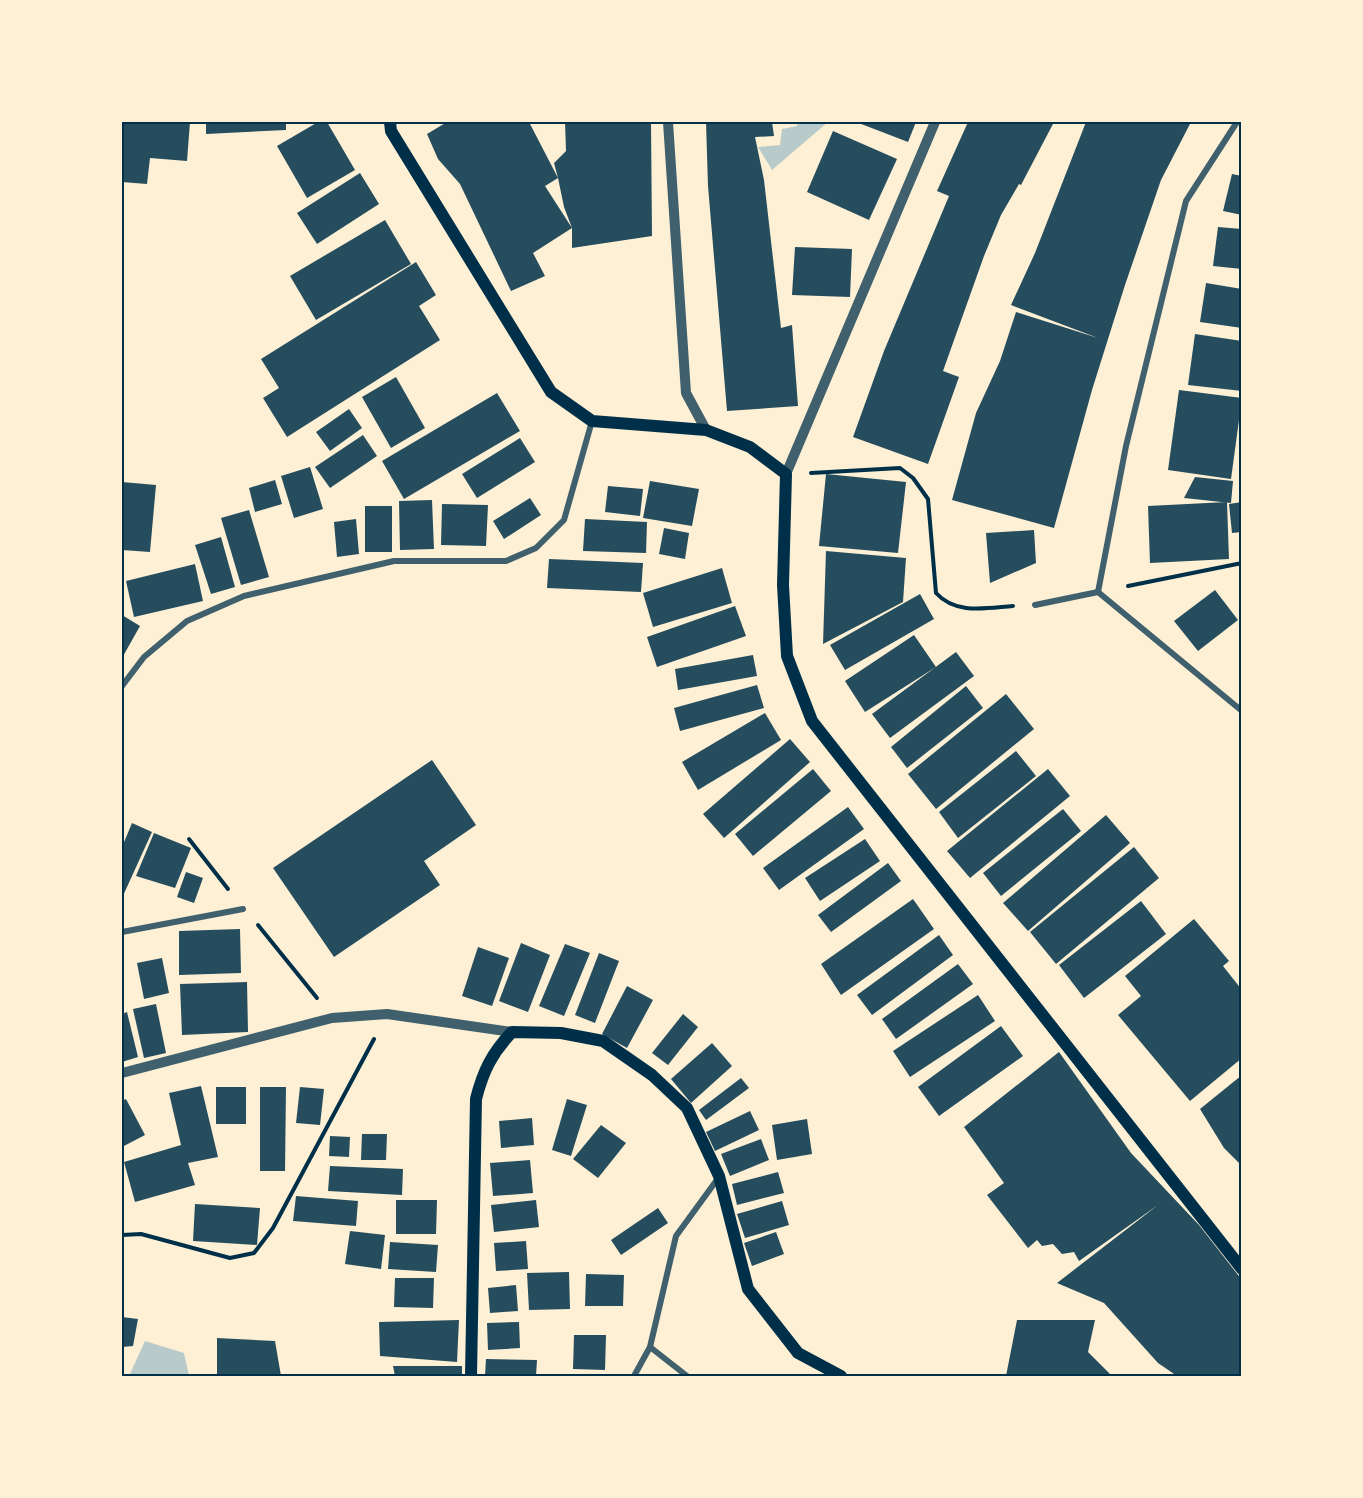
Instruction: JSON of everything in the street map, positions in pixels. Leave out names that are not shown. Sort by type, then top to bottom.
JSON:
[{"type":"main road","points":[[390,122],[391,131],[551,392],[592,421],[706,430],[750,447],[786,474],[783,585],[787,656],[812,721],[1242,1269]]},
{"type":"main road","points":[[471,1377],[476,1099],[483,1071],[495,1050],[512,1032],[561,1033],[603,1041],[652,1075],[687,1108],[719,1176],[748,1289],[798,1353],[841,1377]]},
{"type":"street","points":[[668,122],[686,393],[706,430]]},
{"type":"street","points":[[786,474],[936,122]]},
{"type":"street","points":[[1098,592],[1126,446],[1186,201],[1237,122]]},
{"type":"street","points":[[122,686],[144,657],[187,621],[244,596],[394,561],[506,561],[536,548],[564,520],[592,421]]},
{"type":"street","points":[[1035,605],[1098,592]]},
{"type":"street","points":[[1098,592],[1242,711]]},
{"type":"street","points":[[122,932],[243,909]]},
{"type":"street","points":[[122,1073],[332,1018],[387,1014],[512,1032]]},
{"type":"street","points":[[634,1377],[650,1347],[676,1236],[719,1176]]},
{"type":"street","points":[[650,1347],[687,1377]]},
{"type":"path","points":[[786,474],[900,468],[913,478],[928,499],[936,593],[944,602],[965,609],[1035,605]]},
{"type":"path","points":[[1098,592],[1242,563]]},
{"type":"path","points":[[189,839],[243,909],[270,937],[332,1018]]},
{"type":"path","points":[[122,1235],[141,1234],[230,1258],[254,1252],[273,1228],[387,1014]]},
{"type":"shaded area","points":[[797,122],[828,122],[772,170],[758,147],[780,145],[782,129],[797,126]]},
{"type":"shaded area","points":[[145,1341],[184,1353],[189,1376],[129,1376]]},
{"type":"building","points":[[122,122],[190,122],[187,161],[150,158],[147,184],[122,182]]},
{"type":"building","points":[[206,122],[286,122],[286,130],[206,134]]},
{"type":"building","points":[[318,122],[327,122],[355,170],[307,198],[277,146]]},
{"type":"building","points":[[447,122],[529,122],[558,178],[545,186],[572,228],[533,253],[545,276],[511,291],[460,184],[438,159],[427,134]]},
{"type":"building","points":[[565,122],[651,122],[652,236],[572,248],[572,228],[564,207],[554,163],[566,151]]},
{"type":"building","points":[[706,122],[772,122],[774,136],[755,137],[764,180],[781,328],[792,325],[798,406],[727,411],[708,186]]},
{"type":"building","points":[[856,122],[916,122],[908,142]]},
{"type":"building","points":[[968,122],[1054,122],[1021,185],[1019,184],[1001,215],[984,256],[943,371],[959,377],[928,464],[853,437],[884,351],[949,196],[937,191]]},
{"type":"building","points":[[1086,122],[1191,122],[1161,180],[1125,285],[1092,390],[1054,528],[952,500],[976,413],[1000,361],[1016,312],[1098,338],[1011,305],[1035,253]]},
{"type":"building","points":[[833,131],[897,159],[869,220],[807,192]]},
{"type":"building","points":[[360,173],[379,204],[317,244],[297,213]]},
{"type":"building","points":[[1232,174],[1242,176],[1242,215],[1223,211]]},
{"type":"building","points":[[385,220],[411,264],[316,320],[290,276]]},
{"type":"building","points":[[1218,227],[1242,229],[1242,269],[1213,266]]},
{"type":"building","points":[[795,247],[852,249],[850,297],[792,295]]},
{"type":"building","points":[[416,262],[436,295],[419,306],[440,340],[287,437],[263,398],[279,388],[261,359]]},
{"type":"building","points":[[1206,283],[1242,289],[1242,328],[1200,322]]},
{"type":"building","points":[[1195,334],[1242,341],[1242,391],[1188,385]]},
{"type":"building","points":[[396,377],[425,428],[391,448],[362,397]]},
{"type":"building","points":[[1179,390],[1242,398],[1231,479],[1168,470]]},
{"type":"building","points":[[497,393],[520,431],[404,499],[382,461]]},
{"type":"building","points":[[349,409],[362,428],[330,451],[316,432]]},
{"type":"building","points":[[363,435],[377,456],[330,488],[315,467]]},
{"type":"building","points":[[520,438],[535,462],[477,498],[462,474]]},
{"type":"building","points":[[310,467],[323,509],[294,518],[281,476]]},
{"type":"building","points":[[826,474],[906,482],[898,553],[819,546]]},
{"type":"building","points":[[1195,477],[1233,481],[1231,503],[1184,498]]},
{"type":"building","points":[[275,480],[282,504],[255,512],[249,488]]},
{"type":"building","points":[[650,481],[699,489],[692,526],[643,518]]},
{"type":"building","points":[[122,482],[156,485],[150,552],[122,550]]},
{"type":"building","points":[[608,486],[643,489],[640,516],[605,512]]},
{"type":"building","points":[[530,498],[541,515],[504,539],[493,521]]},
{"type":"building","points":[[432,500],[434,549],[400,550],[399,501]]},
{"type":"building","points":[[1227,502],[1229,559],[1150,563],[1148,506]]},
{"type":"building","points":[[1242,502],[1242,532],[1232,533],[1229,504]]},
{"type":"building","points":[[442,504],[488,505],[486,546],[441,545]]},
{"type":"building","points":[[365,506],[392,506],[392,552],[365,552]]},
{"type":"building","points":[[249,510],[269,577],[241,585],[221,518]]},
{"type":"building","points":[[356,519],[359,554],[337,557],[334,522]]},
{"type":"building","points":[[585,519],[647,522],[646,553],[583,551]]},
{"type":"building","points":[[664,528],[689,533],[685,559],[659,554]]},
{"type":"building","points":[[1034,530],[1036,563],[990,583],[986,533]]},
{"type":"building","points":[[221,537],[235,587],[211,594],[195,545]]},
{"type":"building","points":[[826,551],[906,558],[903,602],[823,644]]},
{"type":"building","points":[[549,559],[643,563],[641,592],[547,588]]},
{"type":"building","points":[[195,564],[203,601],[134,617],[126,581]]},
{"type":"building","points":[[722,568],[732,603],[653,627],[643,593]]},
{"type":"building","points":[[1215,590],[1238,620],[1198,651],[1174,621]]},
{"type":"building","points":[[920,594],[934,619],[845,670],[830,645]]},
{"type":"building","points":[[735,606],[746,636],[657,667],[647,637]]},
{"type":"building","points":[[122,615],[140,626],[122,658]]},
{"type":"building","points":[[914,635],[936,667],[865,712],[845,681]]},
{"type":"building","points":[[956,652],[974,676],[890,738],[872,714]]},
{"type":"building","points":[[753,655],[757,676],[678,690],[675,669]]},
{"type":"building","points":[[757,685],[764,708],[680,731],[674,708]]},
{"type":"building","points":[[966,686],[983,708],[907,768],[891,747]]},
{"type":"building","points":[[1006,694],[1034,729],[936,809],[908,774]]},
{"type":"building","points":[[765,713],[781,740],[698,790],[682,762]]},
{"type":"building","points":[[790,739],[810,762],[724,838],[703,814]]},
{"type":"building","points":[[1016,751],[1036,776],[958,838],[939,812]]},
{"type":"building","points":[[432,760],[476,825],[424,861],[440,885],[334,957],[273,868]]},
{"type":"building","points":[[813,769],[831,791],[753,856],[735,834]]},
{"type":"building","points":[[1048,769],[1070,796],[970,878],[947,851]]},
{"type":"building","points":[[848,807],[864,829],[779,890],[763,868]]},
{"type":"building","points":[[1063,809],[1081,831],[1001,896],[983,873]]},
{"type":"building","points":[[1106,815],[1130,843],[1028,931],[1003,903]]},
{"type":"building","points":[[132,823],[152,832],[122,898],[122,847]]},
{"type":"building","points":[[154,833],[191,848],[175,888],[136,876]]},
{"type":"building","points":[[865,839],[880,861],[820,901],[805,878]]},
{"type":"building","points":[[1134,847],[1159,878],[1056,964],[1030,932]]},
{"type":"building","points":[[888,863],[901,881],[831,932],[818,915]]},
{"type":"building","points":[[186,872],[203,878],[194,903],[177,897]]},
{"type":"building","points":[[913,899],[934,929],[841,995],[821,964]]},
{"type":"building","points":[[1141,901],[1166,934],[1084,998],[1059,965]]},
{"type":"building","points":[[1194,919],[1229,961],[1223,966],[1242,990],[1242,1058],[1190,1101],[1118,1015],[1141,996],[1125,976]]},
{"type":"building","points":[[240,929],[241,973],[179,975],[179,931]]},
{"type":"building","points":[[939,935],[953,955],[872,1015],[857,995]]},
{"type":"building","points":[[521,943],[550,955],[528,1012],[499,1001]]},
{"type":"building","points":[[565,944],[590,953],[564,1016],[539,1006]]},
{"type":"building","points":[[478,947],[509,958],[492,1006],[462,996]]},
{"type":"building","points":[[599,953],[619,961],[595,1023],[575,1015]]},
{"type":"building","points":[[162,958],[169,993],[144,999],[137,963]]},
{"type":"building","points":[[958,964],[973,984],[896,1039],[882,1019]]},
{"type":"building","points":[[247,982],[248,1032],[182,1035],[180,984]]},
{"type":"building","points":[[627,986],[653,1000],[627,1048],[602,1034]]},
{"type":"building","points":[[978,995],[995,1021],[910,1077],[893,1051]]},
{"type":"building","points":[[156,1004],[166,1053],[144,1058],[133,1009]]},
{"type":"building","points":[[127,1012],[138,1057],[122,1062],[122,1014]]},
{"type":"building","points":[[683,1014],[698,1027],[668,1065],[652,1053]]},
{"type":"building","points":[[1001,1026],[1023,1056],[939,1116],[918,1087]]},
{"type":"building","points":[[712,1043],[732,1066],[691,1103],[671,1079]]},
{"type":"building","points":[[1059,1052],[1131,1153],[1199,1225],[1242,1280],[1242,1376],[1177,1376],[1158,1363],[1104,1303],[1057,1283],[1158,1205],[1079,1261],[1074,1252],[1062,1254],[1053,1244],[1042,1246],[1037,1240],[1028,1248],[987,1195],[1004,1183],[964,1127]]},
{"type":"building","points":[[1242,1075],[1242,1166],[1224,1148],[1200,1109]]},
{"type":"building","points":[[741,1078],[749,1088],[706,1120],[699,1110]]},
{"type":"building","points":[[201,1086],[218,1157],[188,1163],[195,1185],[135,1202],[124,1162],[181,1145],[169,1093]]},
{"type":"building","points":[[216,1087],[246,1087],[246,1124],[216,1124]]},
{"type":"building","points":[[260,1087],[286,1087],[285,1171],[260,1171]]},
{"type":"building","points":[[300,1087],[324,1089],[320,1125],[296,1123]]},
{"type":"building","points":[[126,1099],[145,1135],[122,1147],[122,1101]]},
{"type":"building","points":[[567,1099],[587,1105],[571,1156],[552,1150]]},
{"type":"building","points":[[750,1111],[759,1130],[715,1151],[706,1132]]},
{"type":"building","points":[[532,1118],[534,1145],[501,1148],[499,1121]]},
{"type":"building","points":[[807,1119],[812,1154],[777,1160],[772,1125]]},
{"type":"building","points":[[601,1125],[626,1143],[598,1178],[573,1159]]},
{"type":"building","points":[[362,1134],[387,1134],[386,1160],[361,1160]]},
{"type":"building","points":[[330,1136],[350,1137],[349,1157],[329,1156]]},
{"type":"building","points":[[761,1139],[769,1160],[730,1176],[721,1154]]},
{"type":"building","points":[[530,1160],[533,1193],[493,1196],[490,1163]]},
{"type":"building","points":[[330,1166],[403,1169],[402,1195],[328,1191]]},
{"type":"building","points":[[778,1172],[784,1193],[737,1205],[732,1184]]},
{"type":"building","points":[[296,1196],[358,1201],[356,1226],[293,1221]]},
{"type":"building","points":[[396,1200],[437,1200],[436,1234],[396,1234]]},
{"type":"building","points":[[536,1200],[539,1227],[494,1232],[491,1205]]},
{"type":"building","points":[[782,1201],[789,1225],[745,1238],[737,1214]]},
{"type":"building","points":[[195,1204],[260,1208],[257,1245],[193,1241]]},
{"type":"building","points":[[658,1208],[668,1223],[621,1255],[611,1240]]},
{"type":"building","points":[[350,1231],[385,1235],[381,1269],[345,1264]]},
{"type":"building","points":[[776,1232],[784,1254],[752,1266],[744,1243]]},
{"type":"building","points":[[526,1241],[528,1269],[496,1271],[494,1243]]},
{"type":"building","points":[[390,1242],[438,1245],[436,1272],[388,1269]]},
{"type":"building","points":[[569,1272],[570,1309],[529,1310],[527,1273]]},
{"type":"building","points":[[586,1274],[624,1275],[623,1306],[585,1306]]},
{"type":"building","points":[[395,1278],[434,1278],[433,1308],[394,1307]]},
{"type":"building","points":[[516,1285],[518,1311],[490,1313],[488,1288]]},
{"type":"building","points":[[122,1317],[138,1319],[133,1346],[122,1347]]},
{"type":"building","points":[[459,1320],[457,1362],[380,1356],[379,1322]]},
{"type":"building","points":[[1017,1320],[1095,1320],[1088,1352],[1112,1376],[1006,1376]]},
{"type":"building","points":[[519,1322],[520,1348],[488,1350],[487,1323]]},
{"type":"building","points":[[574,1335],[606,1335],[605,1370],[573,1369]]},
{"type":"building","points":[[217,1338],[275,1341],[281,1376],[217,1376]]},
{"type":"building","points":[[486,1359],[537,1360],[536,1376],[485,1376]]},
{"type":"building","points":[[393,1366],[462,1366],[462,1376],[395,1376]]}]
